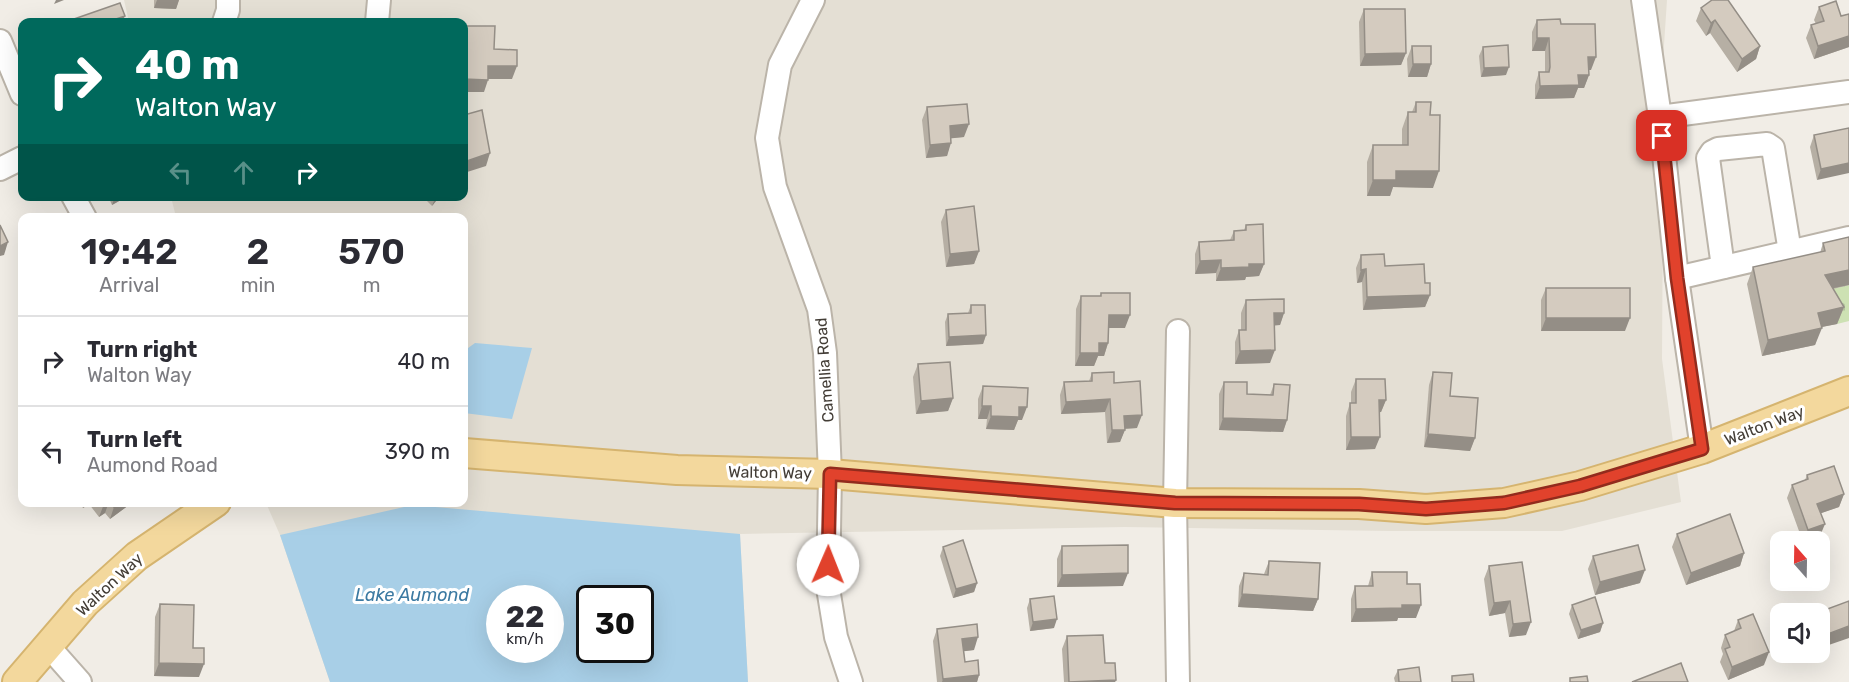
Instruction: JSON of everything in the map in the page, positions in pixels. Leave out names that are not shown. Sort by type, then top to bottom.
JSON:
[{"type":"main road","name":"Walton Way","points":[[468,453],[676,470],[830,474],[1175,503],[1359,504],[1426,509],[1504,503],[1580,486],[1702,449],[1849,391]]},
{"type":"main road","name":"Walton Way","points":[[17,682],[85,603],[137,556],[209,507]]},
{"type":"street","points":[[225,18],[228,0]]},
{"type":"street","points":[[377,18],[379,0]]},
{"type":"street","name":"Camellia Road","points":[[813,0],[780,65],[767,138],[775,187],[819,309],[825,353],[830,474],[828,588],[836,637],[851,682]]},
{"type":"street","points":[[1643,0],[1660,117],[1677,278],[1702,449]]},
{"type":"street","points":[[0,41],[18,84]]},
{"type":"street","points":[[1660,117],[1849,92]]},
{"type":"street","points":[[1731,108],[1737,146]]},
{"type":"street","points":[[1723,267],[1708,158],[1718,148],[1767,144],[1773,148],[1790,252]]},
{"type":"street","points":[[0,169],[18,160]]},
{"type":"street","points":[[1677,278],[1849,238]]},
{"type":"street","points":[[1178,331],[1175,503],[1178,682]]},
{"type":"street","points":[[49,647],[80,682]]},
{"type":"shaded area","points":[[124,0],[1667,0],[1664,45],[1662,359],[1681,502],[1562,531],[1125,527],[740,534],[748,682],[330,682],[280,535],[268,507],[468,507],[468,213],[175,213],[172,201],[468,201],[468,18],[128,18]]},
{"type":"green space","points":[[1849,285],[1849,321],[1837,324],[1824,301],[1813,293]]},
{"type":"water","points":[[475,343],[532,348],[512,419],[468,414],[468,348]]},
{"type":"water","name":"Lake Aumond","points":[[404,507],[436,507],[740,534],[748,682],[330,682],[280,535]]},
{"type":"building","points":[[1712,0],[1728,0],[1760,46],[1742,59],[1715,20],[1711,23],[1701,8]]},
{"type":"building","points":[[1836,1],[1841,16],[1849,14],[1849,36],[1818,46],[1811,25],[1824,21],[1819,7]]},
{"type":"building","points":[[120,3],[125,16],[119,18],[77,18]]},
{"type":"building","points":[[1364,9],[1405,9],[1406,53],[1365,54]]},
{"type":"building","points":[[1560,19],[1561,24],[1595,24],[1596,57],[1588,57],[1589,75],[1578,75],[1579,85],[1540,86],[1539,72],[1549,72],[1550,67],[1549,38],[1537,38],[1537,20]]},
{"type":"building","points":[[468,26],[495,26],[494,49],[517,50],[517,66],[488,66],[488,80],[468,79]]},
{"type":"building","points":[[1508,45],[1509,67],[1484,68],[1483,47]]},
{"type":"building","points":[[1412,46],[1431,46],[1431,64],[1413,64]]},
{"type":"building","points":[[1416,102],[1431,102],[1430,115],[1440,115],[1439,171],[1396,171],[1396,180],[1373,180],[1373,145],[1408,145],[1408,112],[1416,112]]},
{"type":"building","points":[[967,104],[969,124],[950,126],[951,143],[930,145],[927,107]]},
{"type":"building","points":[[482,110],[490,153],[468,161],[468,114]]},
{"type":"building","points":[[1849,128],[1849,163],[1821,169],[1814,135]]},
{"type":"building","points":[[974,206],[979,251],[950,254],[946,210]]},
{"type":"building","points":[[1263,224],[1264,264],[1221,268],[1221,260],[1200,261],[1199,242],[1234,240],[1234,231],[1246,230],[1246,225]]},
{"type":"building","points":[[0,225],[8,242],[0,246]]},
{"type":"building","points":[[1849,237],[1849,270],[1825,275],[1844,307],[1818,313],[1822,328],[1768,340],[1753,267],[1825,251],[1823,243]]},
{"type":"building","points":[[1384,254],[1385,266],[1424,264],[1425,283],[1430,283],[1430,295],[1367,297],[1366,269],[1361,270],[1361,255]]},
{"type":"building","points":[[1546,288],[1630,288],[1630,318],[1546,318]]},
{"type":"building","points":[[1101,293],[1130,293],[1130,315],[1109,315],[1108,343],[1099,343],[1099,353],[1080,353],[1081,296],[1101,296]]},
{"type":"building","points":[[1284,299],[1284,313],[1274,313],[1275,350],[1240,351],[1239,330],[1246,330],[1246,300]]},
{"type":"building","points":[[971,305],[985,305],[986,335],[949,337],[948,314],[971,313]]},
{"type":"building","points":[[950,362],[953,398],[921,401],[918,364]]},
{"type":"building","points":[[1114,372],[1114,383],[1140,381],[1142,415],[1124,416],[1125,430],[1112,430],[1110,399],[1066,402],[1064,382],[1092,381],[1092,373]]},
{"type":"building","points":[[1433,372],[1452,373],[1450,396],[1478,398],[1475,438],[1428,434]]},
{"type":"building","points":[[1356,379],[1385,379],[1386,400],[1379,400],[1380,437],[1351,437],[1350,403],[1356,403]]},
{"type":"building","points":[[1224,382],[1247,382],[1247,394],[1273,395],[1274,384],[1290,385],[1287,420],[1223,418]]},
{"type":"building","points":[[983,386],[1028,388],[1027,407],[1019,407],[1019,417],[991,416],[991,406],[982,406]]},
{"type":"building","points":[[1834,466],[1844,494],[1817,504],[1825,524],[1808,530],[1792,485],[1808,479],[1807,475]]},
{"type":"building","points":[[1730,514],[1744,553],[1691,573],[1677,534]]},
{"type":"building","points":[[963,540],[977,583],[956,589],[943,547]]},
{"type":"building","points":[[1128,545],[1128,573],[1062,575],[1062,546]]},
{"type":"building","points":[[1638,545],[1645,570],[1600,582],[1593,556]]},
{"type":"building","points":[[1269,561],[1320,563],[1318,599],[1242,594],[1244,573],[1268,575]]},
{"type":"building","points":[[1522,562],[1531,622],[1513,624],[1510,601],[1494,603],[1489,566]]},
{"type":"building","points":[[1372,572],[1407,572],[1407,584],[1420,584],[1421,605],[1402,605],[1402,608],[1356,609],[1355,586],[1373,586]]},
{"type":"building","points":[[1054,596],[1057,619],[1033,622],[1030,599]]},
{"type":"building","points":[[1595,597],[1603,623],[1581,630],[1572,605]]},
{"type":"building","points":[[1849,601],[1849,626],[1830,633],[1830,608]]},
{"type":"building","points":[[160,604],[194,605],[193,648],[204,648],[204,664],[159,663]]},
{"type":"building","points":[[1753,614],[1769,652],[1732,667],[1725,649],[1730,647],[1725,635],[1741,628],[1738,620]]},
{"type":"building","points":[[977,624],[978,637],[962,639],[965,662],[978,660],[979,675],[943,679],[937,629]]},
{"type":"building","points":[[1103,635],[1105,663],[1115,663],[1116,680],[1069,682],[1067,636]]},
{"type":"building","points":[[1681,663],[1688,682],[1632,682]]},
{"type":"building","points":[[1419,667],[1421,682],[1399,682],[1398,670]]},
{"type":"building","points":[[1473,674],[1474,682],[1452,682],[1452,676]]},
{"type":"building","points":[[1587,676],[1588,682],[1570,682],[1570,678]]},
{"type":"route","points":[[828,565],[830,474],[1175,503],[1359,504],[1426,509],[1504,503],[1580,486],[1702,449],[1677,278],[1662,136]]}]
